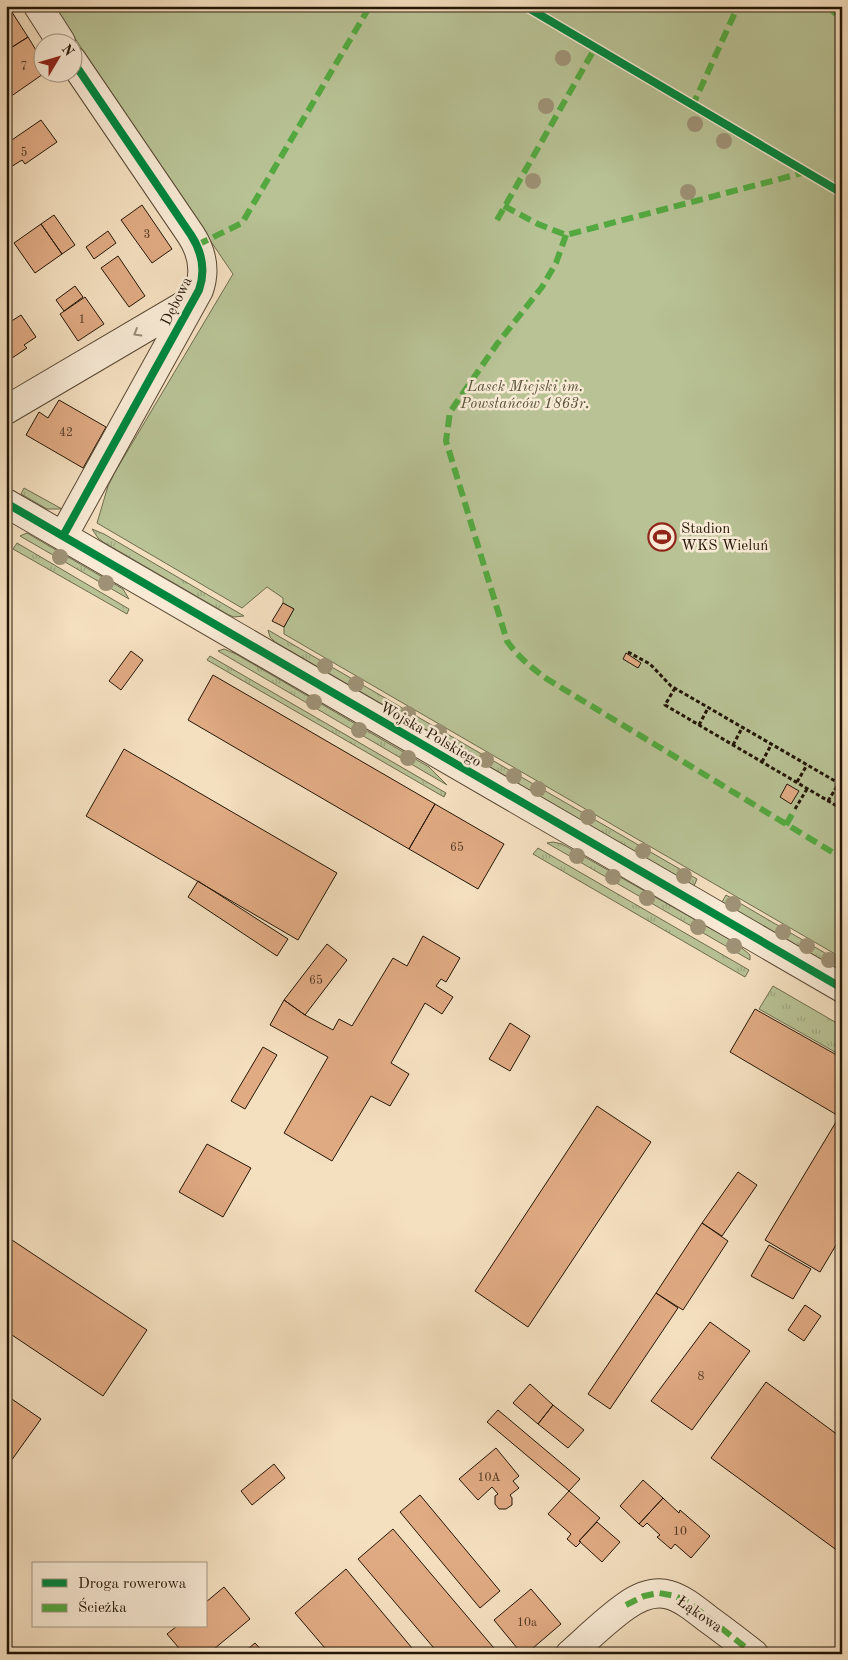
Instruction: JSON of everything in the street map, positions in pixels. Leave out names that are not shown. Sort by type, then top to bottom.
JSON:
[{"type":"street","points":[[38,6],[55,32]]},
{"type":"street","name":"Dębowa","points":[[63,536],[194,300],[204,272],[197,245],[82,75]]},
{"type":"street","name":"Dębowa","points":[[6,410],[194,300]]},
{"type":"street","name":"Wojska Polskiego","points":[[6,503],[842,988]]},
{"type":"street","name":"Łąkowa","points":[[570,1654],[626,1605],[644,1596],[659,1594],[675,1596],[688,1602],[754,1654]]},
{"type":"path","points":[[628,652],[650,664],[675,688],[840,784],[828,801]]},
{"type":"path","points":[[675,688],[665,705],[842,809]]},
{"type":"path","points":[[699,725],[708,708]]},
{"type":"path","points":[[733,745],[742,728]]},
{"type":"path","points":[[762,762],[772,745]]},
{"type":"path","points":[[797,782],[807,765]]},
{"type":"path","points":[[795,809],[807,789]]},
{"type":"green space","name":"Lasek Miejski im. Powstańców 1863r.","points":[[54,6],[842,6],[842,958],[284,634],[284,627],[294,609],[283,603],[283,598],[267,587],[242,608],[97,523],[108,486],[115,472],[233,274],[82,49],[82,32],[71,32]]},
{"type":"green space","points":[[24,488],[62,509],[47,509],[21,494]]},
{"type":"green space","points":[[92,529],[104,534],[244,616],[234,617],[229,615],[103,542]]},
{"type":"green space","points":[[27,533],[123,589],[129,599],[20,536]]},
{"type":"green space","points":[[17,543],[129,609],[127,614],[13,549]]},
{"type":"green space","points":[[268,630],[697,879],[694,886],[275,642],[270,637]]},
{"type":"green space","points":[[224,649],[236,654],[429,767],[447,785],[218,651]]},
{"type":"green space","points":[[210,656],[446,793],[444,797],[207,660]]},
{"type":"green space","points":[[547,843],[562,844],[736,943],[750,955],[750,960]]},
{"type":"green space","points":[[538,848],[749,970],[745,977],[533,854]]},
{"type":"green space","points":[[726,895],[842,963],[842,972],[722,902]]},
{"type":"green space","points":[[773,986],[842,1026],[842,1056],[759,1009]]},
{"type":"building","points":[[6,6],[8,6],[28,37],[6,51]]},
{"type":"building","points":[[28,37],[32,44],[32,82],[10,97],[6,91],[6,51]]},
{"type":"building","points":[[41,120],[57,142],[25,164],[22,160],[6,170],[6,144]]},
{"type":"building","points":[[142,205],[172,249],[152,263],[121,220]]},
{"type":"building","points":[[54,215],[75,245],[62,254],[41,224]]},
{"type":"building","points":[[41,224],[62,254],[35,273],[14,243]]},
{"type":"building","points":[[108,231],[116,243],[94,259],[86,247]]},
{"type":"building","points":[[118,256],[145,296],[129,307],[101,268]]},
{"type":"building","points":[[75,286],[83,297],[64,311],[56,300]]},
{"type":"building","points":[[85,297],[104,324],[78,341],[60,314]]},
{"type":"building","points":[[21,315],[36,337],[24,345],[27,348],[6,362],[6,320],[8,319],[10,322]]},
{"type":"building","points":[[59,400],[106,427],[83,468],[26,435],[39,412],[48,418]]},
{"type":"building","points":[[283,603],[294,609],[284,627],[272,621]]},
{"type":"building","points":[[131,651],[143,660],[121,690],[109,681]]},
{"type":"building","points":[[626,653],[641,663],[638,668],[623,659]]},
{"type":"building","points":[[213,675],[435,804],[409,849],[188,720]]},
{"type":"building","points":[[124,749],[337,873],[298,940],[86,816]]},
{"type":"building","points":[[787,784],[799,791],[791,804],[780,797]]},
{"type":"building","points":[[435,804],[504,844],[478,889],[409,849]]},
{"type":"building","points":[[198,881],[288,939],[277,956],[188,897]]},
{"type":"building","points":[[423,936],[460,958],[446,982],[441,979],[436,986],[453,997],[442,1014],[425,1003],[391,1063],[409,1074],[390,1106],[371,1096],[332,1161],[284,1133],[328,1057],[270,1025],[284,1000],[305,1015],[333,1030],[339,1019],[352,1026],[393,958],[407,966]]},
{"type":"building","points":[[327,944],[347,960],[305,1015],[284,1000]]},
{"type":"building","points":[[755,1009],[842,1058],[842,1107],[837,1115],[730,1052]]},
{"type":"building","points":[[510,1023],[530,1036],[510,1071],[489,1059]]},
{"type":"building","points":[[263,1047],[277,1055],[245,1109],[231,1101]]},
{"type":"building","points":[[597,1106],[651,1142],[528,1327],[475,1291]]},
{"type":"building","points":[[842,1112],[842,1235],[820,1272],[765,1240]]},
{"type":"building","points":[[207,1144],[251,1168],[223,1217],[179,1192]]},
{"type":"building","points":[[738,1172],[757,1185],[722,1236],[702,1223]]},
{"type":"building","points":[[702,1223],[728,1241],[683,1310],[656,1293]]},
{"type":"building","points":[[6,1236],[147,1330],[103,1396],[6,1331]]},
{"type":"building","points":[[769,1245],[811,1269],[793,1299],[751,1276]]},
{"type":"building","points":[[656,1293],[678,1308],[610,1409],[588,1394]]},
{"type":"building","points":[[805,1305],[821,1316],[804,1341],[788,1330]]},
{"type":"building","points":[[710,1322],[750,1351],[692,1430],[651,1401]]},
{"type":"building","points":[[766,1382],[842,1438],[842,1554],[711,1458]]},
{"type":"building","points":[[530,1384],[553,1405],[538,1424],[513,1403]]},
{"type":"building","points":[[6,1395],[41,1419],[6,1468]]},
{"type":"building","points":[[553,1405],[584,1430],[568,1448],[538,1424]]},
{"type":"building","points":[[498,1410],[580,1479],[569,1491],[487,1422]]},
{"type":"building","points":[[496,1448],[519,1476],[513,1481],[519,1488],[510,1495],[512,1505],[506,1509],[499,1509],[495,1504],[495,1496],[498,1494],[492,1487],[478,1500],[459,1479]]},
{"type":"building","points":[[274,1464],[285,1478],[252,1505],[241,1491]]},
{"type":"building","points":[[643,1480],[663,1498],[639,1524],[620,1506]]},
{"type":"building","points":[[569,1491],[600,1518],[579,1541],[581,1542],[576,1547],[567,1539],[571,1534],[548,1514]]},
{"type":"building","points":[[420,1495],[500,1591],[480,1608],[400,1512]]},
{"type":"building","points":[[663,1498],[679,1513],[680,1510],[710,1536],[691,1558],[675,1544],[671,1549],[657,1537],[660,1535],[647,1523],[643,1527],[639,1524]]},
{"type":"building","points":[[597,1522],[620,1542],[602,1562],[579,1541]]},
{"type":"building","points":[[393,1529],[499,1654],[439,1654],[358,1559]]},
{"type":"building","points":[[346,1569],[417,1654],[330,1654],[295,1613]]},
{"type":"building","points":[[224,1587],[250,1619],[208,1654],[184,1654],[167,1634],[174,1628],[208,1628],[208,1600]]},
{"type":"building","points":[[531,1589],[561,1624],[526,1654],[522,1654],[494,1620]]},
{"type":"building","points":[[255,1643],[265,1654],[242,1654]]},
{"type":"marked path","points":[[197,245],[242,223],[370,6]]},
{"type":"marked path","points":[[692,107],[738,6]]},
{"type":"marked path","points":[[827,6],[842,19]]},
{"type":"marked path","points":[[497,220],[595,48]]},
{"type":"marked path","points":[[504,206],[538,224],[566,235],[806,172]]},
{"type":"marked path","points":[[566,235],[556,263],[542,287],[497,344],[450,412],[446,441],[507,641],[526,662],[547,679],[842,858]]},
{"type":"marked path","points":[[786,825],[795,809]]},
{"type":"marked path","points":[[626,1605],[644,1596],[659,1593],[675,1596],[688,1602],[754,1654]]},
{"type":"cycle path","points":[[525,6],[842,193]]},
{"type":"cycle path","points":[[63,536],[199,290],[202,275],[202,261],[191,235],[82,75]]},
{"type":"cycle path","points":[[6,503],[842,988]]},
{"type":"place","name":"Stadion WKS Wieluń","points":[[662,537]]}]
